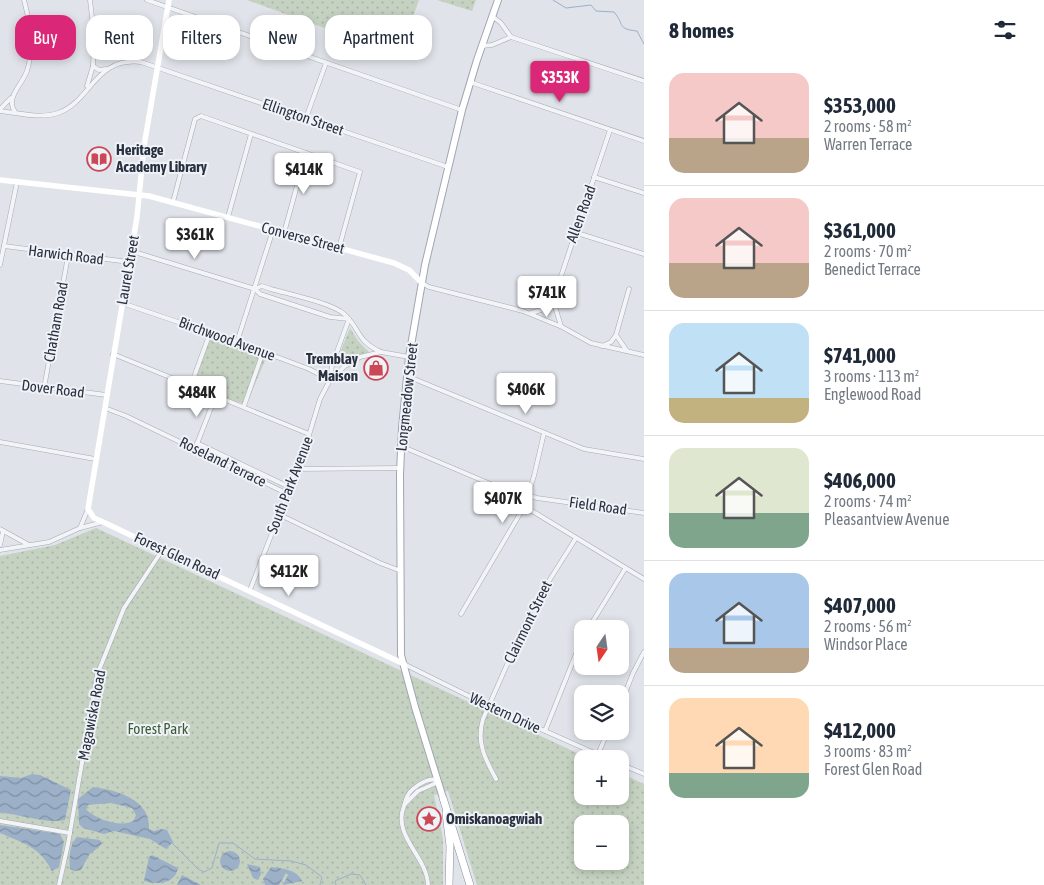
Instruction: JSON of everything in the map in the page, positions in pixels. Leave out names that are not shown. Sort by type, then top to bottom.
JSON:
[{"type":"highway","points":[[443,798],[450,841],[449,885]]},
{"type":"highway","points":[[443,798],[451,818],[470,885]]},
{"type":"main road","name":"Longmeadow Street","points":[[443,798],[401,655],[401,446],[406,376],[422,283],[462,110],[481,46],[498,0]]},
{"type":"street","points":[[0,110],[11,98],[24,78],[30,61],[30,31],[24,0]]},
{"type":"street","points":[[84,92],[93,66],[94,34],[90,0]]},
{"type":"street","points":[[147,0],[462,110]]},
{"type":"street","name":"Laurel Street","points":[[88,509],[131,251],[140,194],[144,146],[169,0]]},
{"type":"street","points":[[492,16],[501,23],[511,37],[644,81]]},
{"type":"street","points":[[481,46],[492,45],[511,37]]},
{"type":"street","name":"Ellington Street","points":[[108,69],[132,61],[158,66],[449,168]]},
{"type":"street","points":[[306,118],[326,63]]},
{"type":"street","points":[[93,66],[99,70],[108,69]]},
{"type":"street","points":[[0,110],[55,114],[70,106],[108,69]]},
{"type":"street","points":[[470,82],[644,141]]},
{"type":"street","points":[[11,98],[11,106],[15,112]]},
{"type":"street","points":[[173,202],[195,119],[201,116],[360,172],[339,248]]},
{"type":"street","name":"Allen Road","points":[[552,300],[610,130]]},
{"type":"street","points":[[228,217],[251,134]]},
{"type":"street","points":[[284,233],[306,153]]},
{"type":"street","points":[[594,177],[644,193]]},
{"type":"street","name":"Converse Street","points":[[0,180],[140,194],[173,202],[397,264],[412,272],[422,283]]},
{"type":"street","points":[[0,266],[18,182]]},
{"type":"street","points":[[237,342],[273,230]]},
{"type":"street","points":[[574,232],[644,254]]},
{"type":"street","name":"Harwich Road","points":[[4,246],[68,256],[129,262]]},
{"type":"street","points":[[131,251],[255,288],[262,286],[339,311],[349,319],[362,340],[381,352]]},
{"type":"street","name":"Chatham Road","points":[[44,388],[68,256]]},
{"type":"street","points":[[422,283],[430,287],[530,314],[600,346],[644,355]]},
{"type":"street","points":[[255,288],[260,294],[271,298],[330,317],[349,319]]},
{"type":"street","points":[[600,346],[612,342],[616,336],[629,289]]},
{"type":"street","points":[[530,314],[546,306],[552,300],[558,322],[562,328]]},
{"type":"street","name":"Birchwood Avenue","points":[[122,303],[210,332],[317,373],[330,380]]},
{"type":"street","name":"South Park Avenue","points":[[250,590],[309,434],[320,399],[330,380],[332,365],[349,319]]},
{"type":"street","points":[[191,385],[210,332]]},
{"type":"street","points":[[616,336],[620,345],[629,353]]},
{"type":"street","points":[[244,406],[264,352]]},
{"type":"street","name":"South Park Avenue","points":[[330,380],[350,362],[381,352],[409,358]]},
{"type":"street","points":[[113,354],[309,434]]},
{"type":"street","points":[[406,376],[593,452],[644,459]]},
{"type":"street","name":"Dover Road","points":[[0,381],[106,395]]},
{"type":"street","points":[[195,448],[216,395]]},
{"type":"street","name":"Roseland Terrace","points":[[104,408],[126,416],[286,492]]},
{"type":"street","points":[[461,614],[524,506],[544,433]]},
{"type":"street","points":[[0,442],[95,459]]},
{"type":"street","points":[[197,443],[289,487]]},
{"type":"street","name":"Field Road","points":[[401,446],[493,485],[528,496],[644,512]]},
{"type":"street","points":[[296,469],[400,468]]},
{"type":"street","name":"Field Road","points":[[493,485],[644,579]]},
{"type":"street","points":[[80,528],[88,509]]},
{"type":"street","name":"Forest Glen Road","points":[[88,509],[94,518],[404,664]]},
{"type":"street","points":[[278,514],[400,571]]},
{"type":"street","points":[[0,550],[49,542],[80,528],[103,522]]},
{"type":"street","points":[[0,545],[2,530],[29,545]]},
{"type":"street","name":"Clairmont Street","points":[[496,779],[485,758],[480,741],[481,726],[534,605],[576,538]]},
{"type":"street","name":"Magawiska Road","points":[[58,885],[70,833],[97,675],[124,608],[163,549]]},
{"type":"street","points":[[593,620],[625,568]]},
{"type":"street","points":[[627,685],[632,672],[644,652]]},
{"type":"street","points":[[545,731],[574,659]]},
{"type":"street","name":"Western Drive","points":[[404,664],[488,708],[589,750]]},
{"type":"street","points":[[629,768],[644,774]]},
{"type":"street","points":[[428,885],[425,868],[403,831],[401,816],[406,798],[414,788],[429,780],[438,780]]},
{"type":"street","points":[[0,821],[70,833]]},
{"type":"green space","points":[[247,0],[419,0],[414,15],[325,15],[325,28],[315,25],[315,15],[288,15]]},
{"type":"green space","points":[[437,0],[476,0],[472,11]]},
{"type":"green space","points":[[350,328],[358,341],[369,352],[351,358],[334,367]]},
{"type":"green space","points":[[209,337],[246,345],[267,356],[247,403],[217,401],[192,386]]},
{"type":"green space","name":"Forest Park","points":[[96,528],[574,752],[574,805],[629,805],[629,777],[644,784],[644,885],[477,885],[448,791],[434,795],[443,839],[443,885],[0,885],[0,556],[55,545]]},
{"type":"water","points":[[32,774],[40,775],[71,790],[65,820],[49,821],[0,813],[0,776],[21,778]]},
{"type":"water","points":[[93,787],[112,791],[130,798],[144,810],[148,819],[149,829],[154,831],[167,830],[173,842],[166,849],[150,839],[114,831],[104,834],[83,828],[79,824],[78,799]],"holes":[[[111,803],[132,808],[136,815],[134,820],[129,823],[109,822],[95,816],[86,809],[88,805]]]},
{"type":"water","points":[[0,825],[60,834],[64,842],[59,867],[52,871],[42,856],[36,851],[0,833]]},
{"type":"water","points":[[77,837],[100,840],[102,844],[89,855],[81,870],[75,871],[70,869],[70,856],[72,844]]},
{"type":"water","points":[[230,851],[237,854],[240,861],[237,868],[230,871],[223,868],[220,861],[223,854]]},
{"type":"water","points":[[152,855],[178,868],[173,877],[160,883],[144,881],[149,857]]},
{"type":"water","points":[[247,864],[260,867],[261,874],[258,880],[253,878]]},
{"type":"water","points":[[271,867],[293,872],[302,881],[283,885],[288,875],[286,873],[279,885],[265,885],[263,879]]},
{"type":"water","points":[[182,875],[201,885],[177,885]]},
{"type":"waterway","points":[[553,0],[566,8],[591,5],[596,11],[614,12],[624,28],[637,31],[644,44]]},
{"type":"waterway","points":[[172,843],[198,869],[204,872],[212,868],[219,843],[233,843],[255,859],[291,861],[306,865],[322,877],[320,885]]},
{"type":"waterway","points":[[336,885],[335,881],[351,874],[360,875],[366,885]]},
{"type":"place","name":"Heritage Academy Library","points":[[99,159]]},
{"type":"place","name":"Tremblay Maison","points":[[376,368]]},
{"type":"place","name":"Omiskanoagwiah","points":[[429,819]]}]
